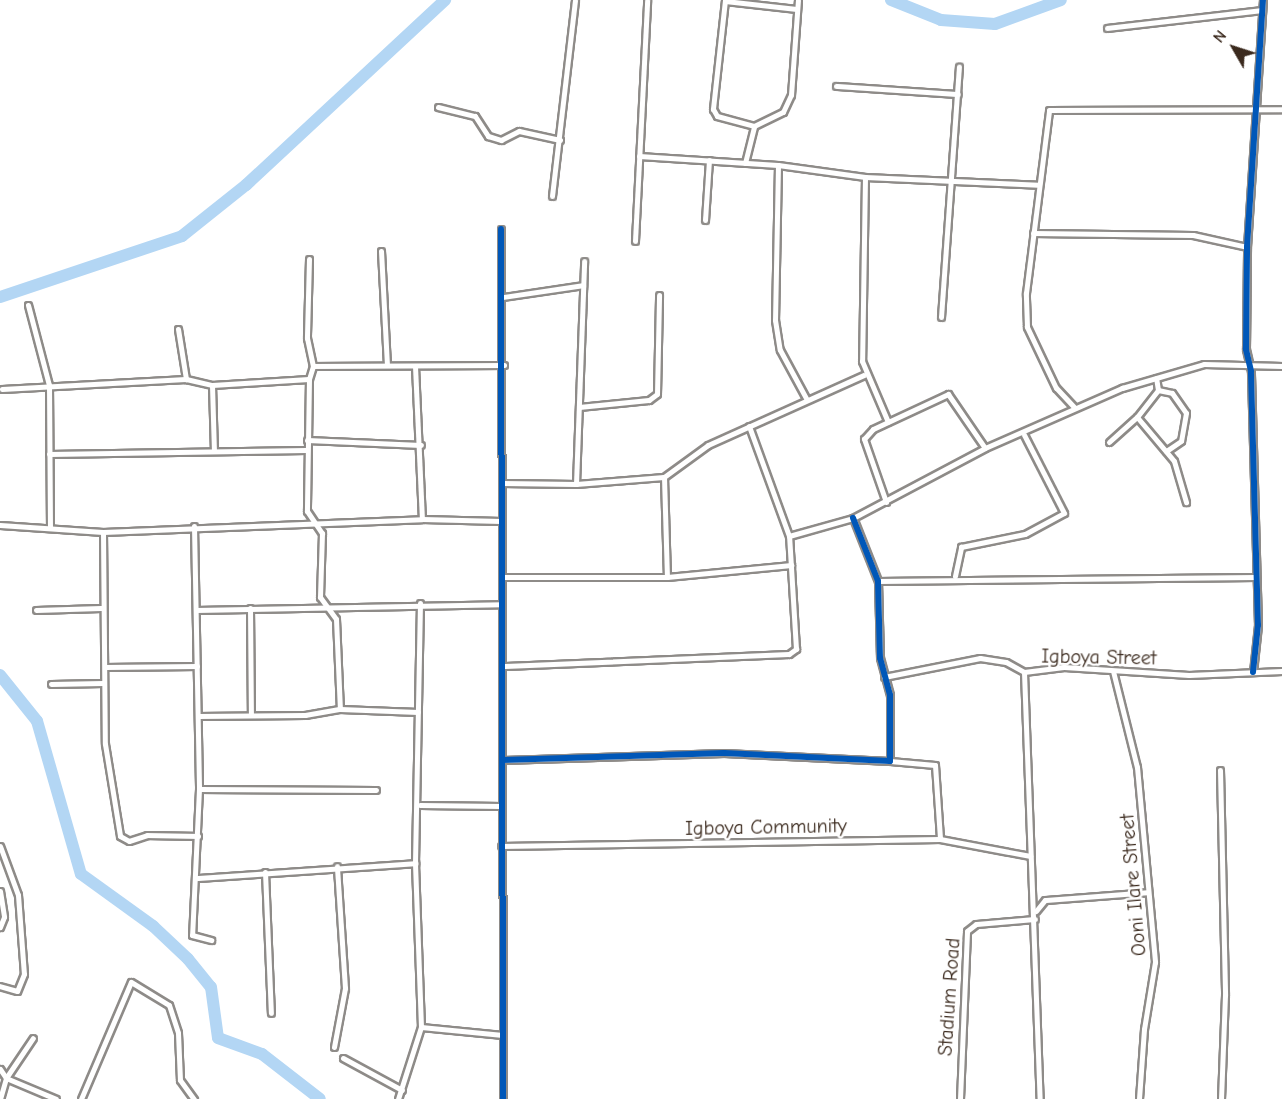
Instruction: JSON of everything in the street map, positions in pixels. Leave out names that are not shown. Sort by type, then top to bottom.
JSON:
[{"type":"street","points":[[552,196],[575,0]]},
{"type":"street","points":[[635,241],[647,0]]},
{"type":"street","points":[[796,9],[725,1],[713,109],[717,116],[754,126],[783,112],[791,95],[798,0]]},
{"type":"street","points":[[1253,672],[1258,625],[1247,366],[1247,247],[1263,0]]},
{"type":"street","points":[[1107,28],[1262,10]]},
{"type":"street","points":[[941,317],[959,67]]},
{"type":"street","points":[[836,86],[958,94]]},
{"type":"street","points":[[438,107],[475,116],[488,136],[501,140],[519,130],[560,140]]},
{"type":"street","points":[[1074,407],[1056,388],[1027,327],[1045,116],[1054,107],[1282,110]]},
{"type":"street","points":[[745,163],[754,126]]},
{"type":"street","points":[[639,156],[778,165],[865,177],[1038,185]]},
{"type":"street","points":[[705,220],[708,160]]},
{"type":"street","points":[[778,165],[775,320],[780,350],[806,398]]},
{"type":"street","points":[[865,177],[864,375],[888,422]]},
{"type":"street","points":[[501,229],[504,365],[501,521],[505,576],[502,604],[505,666],[501,806],[503,1099]]},
{"type":"street","points":[[1034,232],[1193,235],[1247,247]]},
{"type":"street","points":[[381,251],[387,364]]},
{"type":"street","points":[[309,259],[307,338],[313,366],[309,379],[306,450],[307,512],[312,525],[322,533],[320,597],[336,619],[340,710]]},
{"type":"street","points":[[576,484],[584,261]]},
{"type":"street","points":[[503,297],[583,285]]},
{"type":"street","points":[[579,407],[649,400],[657,394],[659,295]]},
{"type":"street","points":[[28,305],[49,385],[50,527]]},
{"type":"street","points":[[178,329],[186,379]]},
{"type":"street","points":[[789,536],[853,518],[985,448],[1024,435],[1074,407],[1156,378],[1203,364],[1282,366]]},
{"type":"street","points":[[313,366],[504,365]]},
{"type":"street","points":[[415,366],[421,446],[422,519]]},
{"type":"street","points":[[502,483],[576,484],[664,477],[701,450],[806,398],[864,375]]},
{"type":"street","points":[[1109,442],[1137,417],[1158,390],[1156,378]]},
{"type":"street","points":[[2,389],[186,379],[212,385],[309,379]]},
{"type":"street","points":[[212,385],[214,451]]},
{"type":"street","points":[[1158,390],[1172,393],[1186,413],[1180,441],[1166,451]]},
{"type":"street","points":[[886,502],[864,439],[888,422],[948,394],[985,448]]},
{"type":"street","points":[[1137,417],[1174,461],[1186,502]]},
{"type":"street","points":[[505,666],[789,654],[796,649],[789,536],[749,426]]},
{"type":"street","points":[[955,576],[961,547],[1025,534],[1064,513],[1024,435]]},
{"type":"street","points":[[307,440],[421,446]]},
{"type":"street","points":[[49,454],[306,450]]},
{"type":"street","points":[[664,477],[667,577]]},
{"type":"street","points":[[853,518],[878,580],[884,676],[891,705],[890,761]]},
{"type":"street","points":[[0,525],[103,532],[194,525],[312,525],[422,519],[501,521]]},
{"type":"street","points":[[194,525],[199,789],[197,878],[192,935],[211,940]]},
{"type":"street","points":[[103,532],[101,608],[105,668],[103,683],[108,763],[120,836],[129,841],[147,835],[198,836]]},
{"type":"street","points":[[505,576],[667,577],[791,565]]},
{"type":"street","points":[[878,580],[955,576],[1019,580],[1256,577]]},
{"type":"street","points":[[196,610],[420,603],[502,604]]},
{"type":"street","points":[[398,1099],[421,1027],[415,863],[420,805],[418,712],[420,603]]},
{"type":"street","points":[[36,610],[101,608]]},
{"type":"street","points":[[250,608],[252,714]]},
{"type":"street","name":"Igboya Street","points":[[884,676],[980,658],[1006,662],[1024,672],[1064,667],[1113,671],[1282,671]]},
{"type":"street","points":[[105,668],[197,666]]},
{"type":"street","name":"Ooni Ilare Street","points":[[1113,671],[1137,767],[1155,962],[1144,1029],[1139,1099]]},
{"type":"street","points":[[1024,672],[1033,832],[1030,856],[1035,916],[1040,1099]]},
{"type":"street","points":[[51,684],[103,683]]},
{"type":"street","points":[[198,716],[252,714],[305,716],[340,710],[418,712]]},
{"type":"street","points":[[503,760],[723,753],[935,765],[940,839]]},
{"type":"street","points":[[1220,770],[1225,994],[1221,1099]]},
{"type":"street","points":[[199,789],[376,790]]},
{"type":"street","points":[[420,805],[501,806]]},
{"type":"street","name":"Igboya Community","points":[[501,846],[940,839],[1030,856]]},
{"type":"street","points":[[0,846],[18,895],[24,974],[17,991],[0,986]]},
{"type":"street","points":[[197,878],[337,866],[415,863]]},
{"type":"street","points":[[334,1047],[345,988],[337,866]]},
{"type":"street","points":[[265,872],[271,1013]]},
{"type":"street","points":[[0,891],[4,917],[0,927]]},
{"type":"street","points":[[1035,916],[1045,900],[1148,892]]},
{"type":"street","name":"Stadium Road","points":[[960,1099],[967,931],[976,924],[1035,916]]},
{"type":"street","points":[[81,1099],[131,982],[169,1005],[178,1034],[180,1080],[194,1099]]},
{"type":"street","points":[[421,1027],[503,1035]]},
{"type":"street","points":[[0,1099],[6,1078],[33,1038]]},
{"type":"street","points":[[343,1058],[402,1090]]},
{"type":"street","points":[[0,1069],[6,1078],[56,1099]]},
{"type":"waterway","points":[[0,297],[182,236],[246,185],[445,0]]},
{"type":"waterway","points":[[891,0],[941,20],[995,24],[1061,0]]},
{"type":"waterway","points":[[0,675],[37,721],[81,874],[153,926],[188,959],[211,987],[218,1038],[262,1054],[320,1099]]},
{"type":"cycle path","points":[[1253,672],[1258,625],[1251,371],[1246,349],[1247,247],[1263,0]]},
{"type":"cycle path","points":[[501,229],[503,1099]]},
{"type":"cycle path","points":[[503,760],[724,753],[890,761],[890,695],[880,658],[878,581],[853,518]]}]
